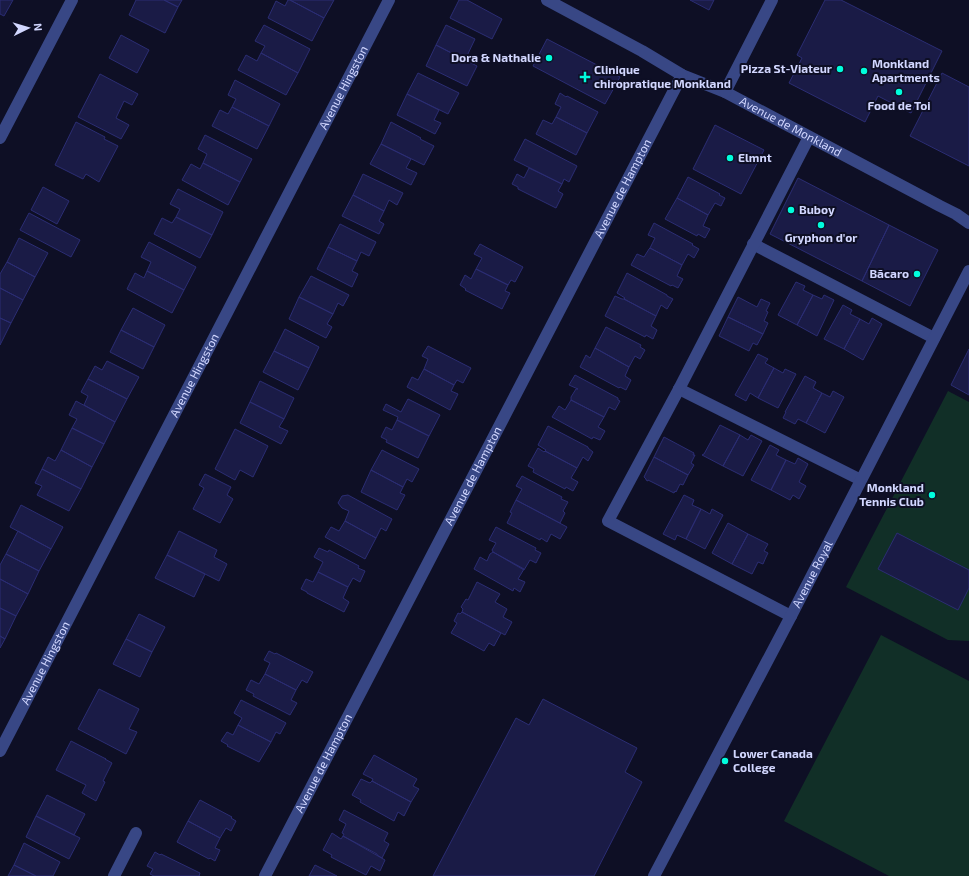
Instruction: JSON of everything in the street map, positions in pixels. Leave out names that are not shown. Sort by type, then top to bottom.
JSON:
[{"type":"street","points":[[0,138],[72,0]]},
{"type":"street","name":"Avenue Hingston","points":[[0,751],[389,0]]},
{"type":"street","name":"Avenue de Monkland","points":[[547,0],[642,51],[682,75],[725,92],[956,214],[969,223]]},
{"type":"street","points":[[725,92],[772,0]]},
{"type":"street","name":"Avenue de Hampton","points":[[265,876],[682,75]]},
{"type":"street","points":[[791,616],[608,521],[679,389],[809,137]]},
{"type":"street","points":[[753,244],[934,338]]},
{"type":"street","name":"Avenue Royal","points":[[654,876],[791,616],[969,271]]},
{"type":"street","points":[[679,389],[861,480]]},
{"type":"street","points":[[114,876],[136,833]]},
{"type":"green space","name":"Monkland Tennis Club","points":[[948,391],[969,402],[969,641],[948,640],[846,587]]},
{"type":"green space","points":[[881,635],[969,681],[969,876],[889,876],[784,821]]},
{"type":"building","points":[[0,0],[13,0],[4,16],[0,14]]},
{"type":"building","points":[[136,0],[164,0],[178,7],[165,33],[129,15]]},
{"type":"building","points":[[164,0],[182,0],[178,7]]},
{"type":"building","points":[[288,0],[324,18],[312,41],[268,18],[276,1],[285,6]]},
{"type":"building","points":[[290,0],[334,0],[324,18]]},
{"type":"building","points":[[459,0],[467,0],[502,19],[492,39],[450,18]]},
{"type":"building","points":[[690,0],[714,0],[709,10]]},
{"type":"building","name":"Monkland Apartments","points":[[825,0],[841,0],[942,51],[911,113],[878,96],[865,122],[789,83],[802,58],[797,55]]},
{"type":"building","points":[[264,25],[310,49],[298,73],[261,53],[265,46],[255,41]]},
{"type":"building","points":[[446,25],[475,39],[465,60],[436,45]]},
{"type":"building","points":[[121,35],[149,50],[137,73],[109,58]]},
{"type":"building","points":[[547,39],[620,77],[605,104],[533,66]]},
{"type":"building","points":[[436,45],[477,66],[467,86],[426,66]]},
{"type":"building","points":[[261,53],[298,73],[286,95],[238,70],[246,55],[257,61]]},
{"type":"building","points":[[418,73],[459,93],[448,114],[407,94]]},
{"type":"building","points":[[942,73],[969,87],[969,166],[910,136]]},
{"type":"building","points":[[100,74],[138,94],[132,105],[124,101],[116,118],[129,125],[121,139],[78,117]]},
{"type":"building","points":[[235,80],[280,104],[269,126],[232,107],[236,99],[228,95]]},
{"type":"building","points":[[560,93],[598,112],[587,133],[556,117],[561,107],[555,104]]},
{"type":"building","points":[[407,94],[439,110],[434,120],[441,123],[435,134],[397,115]]},
{"type":"building","points":[[232,107],[269,126],[257,149],[212,126],[220,110],[228,114]]},
{"type":"building","points":[[556,117],[587,133],[576,155],[536,134],[543,120],[552,124]]},
{"type":"building","points":[[76,122],[105,137],[104,139],[118,146],[99,182],[86,174],[83,179],[55,165]]},
{"type":"building","points":[[391,122],[434,146],[424,165],[381,144]]},
{"type":"building","points":[[715,125],[764,150],[741,194],[693,169]]},
{"type":"building","points":[[205,135],[252,159],[240,182],[203,163],[207,154],[198,149]]},
{"type":"building","points":[[525,139],[577,166],[569,182],[564,179],[562,184],[514,160]]},
{"type":"building","points":[[381,144],[411,159],[406,168],[417,173],[411,185],[370,164]]},
{"type":"building","points":[[203,163],[240,182],[228,205],[182,180],[191,164],[200,169]]},
{"type":"building","points":[[529,168],[562,184],[558,191],[563,194],[556,208],[518,189],[518,187],[512,184],[517,174],[524,178]]},
{"type":"building","points":[[363,174],[403,193],[397,205],[389,200],[384,211],[353,195]]},
{"type":"building","points":[[688,177],[725,198],[721,206],[715,203],[708,215],[677,198]]},
{"type":"building","points":[[798,178],[889,225],[862,281],[770,234]]},
{"type":"building","points":[[43,187],[69,201],[57,224],[31,210]]},
{"type":"building","points":[[178,189],[223,212],[212,235],[176,217],[180,209],[170,204]]},
{"type":"building","points":[[353,195],[384,211],[379,221],[384,224],[379,234],[342,216]]},
{"type":"building","points":[[677,198],[708,215],[703,226],[710,229],[705,238],[698,234],[697,236],[665,219]]},
{"type":"building","points":[[29,213],[80,240],[71,257],[20,230]]},
{"type":"building","points":[[176,217],[212,235],[200,258],[154,234],[162,218],[172,223]]},
{"type":"building","points":[[654,223],[693,244],[692,245],[699,249],[694,258],[688,254],[682,265],[650,248],[655,238],[648,235]]},
{"type":"building","points":[[340,224],[376,242],[369,256],[361,252],[357,261],[328,247]]},
{"type":"building","points":[[889,225],[938,250],[910,306],[862,281]]},
{"type":"building","points":[[19,238],[48,253],[35,277],[7,262]]},
{"type":"building","points":[[149,242],[196,267],[184,290],[147,271],[151,262],[141,257]]},
{"type":"building","points":[[480,244],[523,267],[515,282],[511,280],[508,285],[476,269],[482,258],[474,254]]},
{"type":"building","points":[[328,247],[357,261],[352,271],[358,274],[352,287],[317,269]]},
{"type":"building","points":[[650,248],[682,265],[677,276],[683,279],[678,288],[672,285],[671,286],[631,265],[637,254],[644,257]]},
{"type":"building","points":[[7,262],[35,277],[23,300],[0,288],[0,274]]},
{"type":"building","points":[[476,269],[508,285],[505,291],[510,293],[502,309],[465,290],[466,289],[460,285],[465,275],[471,279]]},
{"type":"building","points":[[147,271],[184,290],[172,313],[127,289],[135,273],[144,278]]},
{"type":"building","points":[[627,273],[673,299],[667,309],[661,305],[656,316],[624,299],[625,298],[617,293]]},
{"type":"building","points":[[311,276],[349,295],[343,306],[338,303],[333,314],[299,297]]},
{"type":"building","points":[[796,282],[805,286],[803,290],[813,295],[797,325],[778,315]]},
{"type":"building","points":[[0,288],[23,300],[11,323],[0,318]]},
{"type":"building","points":[[813,295],[822,299],[824,295],[834,300],[817,336],[797,325]]},
{"type":"building","points":[[615,296],[624,299],[656,316],[651,326],[657,330],[653,339],[646,335],[645,337],[605,316]]},
{"type":"building","points":[[299,297],[333,314],[327,324],[332,327],[326,338],[289,319]]},
{"type":"building","points":[[738,297],[757,307],[761,299],[770,303],[766,311],[768,312],[764,321],[768,323],[763,334],[728,317]]},
{"type":"building","points":[[843,305],[852,310],[850,314],[860,319],[844,349],[824,339]]},
{"type":"building","points":[[133,308],[165,325],[154,347],[121,330]]},
{"type":"building","points":[[728,317],[763,334],[757,345],[753,343],[749,351],[719,336]]},
{"type":"building","points":[[0,318],[11,323],[0,345]]},
{"type":"building","points":[[872,318],[882,324],[863,360],[844,349],[860,319],[869,324]]},
{"type":"building","points":[[606,327],[641,345],[640,347],[645,350],[640,359],[635,356],[629,367],[595,348]]},
{"type":"building","points":[[285,329],[319,347],[309,368],[274,351]]},
{"type":"building","points":[[121,330],[154,347],[143,369],[110,352]]},
{"type":"building","points":[[428,346],[471,368],[463,383],[457,380],[454,385],[424,369],[428,359],[422,356]]},
{"type":"building","points":[[595,348],[629,367],[625,376],[631,380],[626,390],[620,387],[619,388],[580,367],[586,355],[590,358]]},
{"type":"building","points":[[969,349],[969,395],[951,385]]},
{"type":"building","points":[[274,351],[309,368],[298,390],[263,372]]},
{"type":"building","points":[[758,354],[768,359],[765,363],[774,368],[758,398],[750,393],[746,401],[735,395]]},
{"type":"building","points":[[107,361],[139,377],[127,399],[88,379],[95,366],[102,370]]},
{"type":"building","points":[[774,368],[783,373],[785,369],[796,374],[778,408],[758,398]]},
{"type":"building","points":[[424,369],[454,385],[451,391],[458,394],[450,410],[407,387],[412,377],[418,380]]},
{"type":"building","points":[[575,375],[618,398],[620,401],[615,410],[609,407],[604,417],[571,400],[571,397],[576,389],[578,389],[569,385]]},
{"type":"building","points":[[805,376],[816,382],[813,388],[822,393],[806,423],[798,419],[795,424],[783,418]]},
{"type":"building","points":[[88,379],[127,399],[115,422],[84,405],[88,396],[81,392]]},
{"type":"building","points":[[260,381],[294,398],[284,419],[250,402]]},
{"type":"building","points":[[833,391],[844,397],[825,433],[806,423],[822,393],[830,397]]},
{"type":"building","points":[[408,399],[440,415],[429,436],[397,420],[398,417],[383,410],[386,404],[401,412]]},
{"type":"building","points":[[571,400],[604,417],[598,427],[605,431],[600,440],[593,437],[592,439],[552,417],[559,406],[565,410]]},
{"type":"building","points":[[76,401],[115,422],[104,444],[72,428],[77,419],[69,415]]},
{"type":"building","points":[[250,402],[284,419],[279,427],[288,431],[281,444],[240,423]]},
{"type":"building","points":[[397,420],[429,436],[418,458],[386,442],[387,440],[381,437],[386,427],[392,430]]},
{"type":"building","points":[[720,425],[740,435],[723,466],[702,455],[704,454]]},
{"type":"building","points":[[548,426],[588,447],[593,452],[588,461],[583,457],[577,468],[545,451],[546,450],[538,445]]},
{"type":"building","points":[[72,428],[104,444],[92,467],[61,450]]},
{"type":"building","points":[[235,429],[268,446],[253,477],[240,470],[235,480],[215,469]]},
{"type":"building","points":[[740,435],[748,440],[751,435],[762,441],[743,476],[723,466]]},
{"type":"building","points":[[664,437],[694,453],[693,455],[695,455],[691,463],[694,465],[688,475],[654,457]]},
{"type":"building","points":[[770,445],[779,450],[776,455],[786,460],[771,490],[751,480]]},
{"type":"building","points":[[538,448],[577,468],[571,478],[578,482],[573,491],[566,487],[565,489],[533,472],[534,469],[528,466]]},
{"type":"building","points":[[61,450],[92,467],[81,489],[42,469],[48,457],[55,461]]},
{"type":"building","points":[[382,450],[419,469],[412,482],[407,479],[403,487],[371,470]]},
{"type":"building","points":[[654,457],[688,475],[683,485],[680,484],[676,492],[675,491],[674,493],[648,481],[644,477]]},
{"type":"building","points":[[798,458],[808,464],[799,482],[806,486],[799,499],[793,495],[790,500],[771,490],[786,460],[795,464]]},
{"type":"building","points":[[42,469],[81,489],[69,511],[37,495],[42,486],[35,483]]},
{"type":"building","points":[[371,470],[403,487],[400,493],[405,495],[397,510],[361,492]]},
{"type":"building","points":[[205,474],[231,487],[227,495],[233,499],[220,523],[193,509],[204,488],[199,485]]},
{"type":"building","points":[[522,476],[562,497],[561,499],[568,502],[563,511],[565,513],[560,523],[516,500],[522,489],[516,486]]},
{"type":"building","points":[[348,495],[392,519],[386,531],[381,528],[376,538],[345,521],[349,511],[342,508],[338,503],[342,496]]},
{"type":"building","points":[[684,495],[694,500],[692,505],[701,509],[686,539],[677,535],[675,540],[663,534]]},
{"type":"building","points":[[516,500],[567,527],[560,539],[551,534],[547,542],[541,538],[540,540],[507,523],[512,513],[510,512]]},
{"type":"building","points":[[21,505],[63,527],[51,549],[10,527]]},
{"type":"building","points":[[701,509],[710,514],[712,509],[723,515],[705,549],[686,539]]},
{"type":"building","points":[[345,521],[376,538],[365,559],[325,537],[331,527],[339,531]]},
{"type":"building","points":[[728,523],[748,534],[732,564],[712,553]]},
{"type":"building","points":[[496,527],[536,548],[535,550],[541,553],[536,563],[530,560],[524,570],[493,552],[492,550],[496,543],[489,540]]},
{"type":"building","points":[[18,531],[51,549],[39,571],[6,554]]},
{"type":"building","points":[[179,531],[217,550],[214,557],[227,564],[219,581],[167,555]]},
{"type":"building","points":[[897,533],[969,570],[969,588],[958,610],[878,569]]},
{"type":"building","points":[[748,534],[768,544],[764,551],[768,553],[763,564],[758,562],[752,574],[732,564]]},
{"type":"building","points":[[319,548],[328,552],[329,550],[359,566],[358,568],[365,571],[360,582],[353,578],[348,587],[318,572],[323,562],[314,557]]},
{"type":"building","points":[[493,552],[524,569],[518,579],[525,582],[520,592],[514,588],[513,591],[474,569],[480,557],[487,561],[490,554]]},
{"type":"building","points":[[6,554],[39,571],[28,594],[0,579],[0,565]]},
{"type":"building","points":[[167,555],[205,574],[194,597],[155,578]]},
{"type":"building","points":[[318,572],[348,587],[343,598],[349,602],[344,612],[301,589],[306,579],[313,582]]},
{"type":"building","points":[[0,579],[28,594],[16,616],[0,608]]},
{"type":"building","points":[[477,582],[500,594],[495,602],[507,609],[503,617],[512,622],[505,635],[462,612],[463,609],[461,607],[466,599],[468,600]]},
{"type":"building","points":[[0,608],[16,616],[5,639],[0,636]]},
{"type":"building","points":[[462,612],[501,633],[494,646],[489,643],[484,651],[451,633],[457,623],[454,621],[458,613],[460,614]]},
{"type":"building","points":[[139,614],[165,627],[152,652],[126,639]]},
{"type":"building","points":[[0,636],[5,639],[0,648]]},
{"type":"building","points":[[126,639],[152,652],[140,677],[113,664]]},
{"type":"building","points":[[269,651],[275,654],[276,653],[313,672],[307,683],[302,680],[296,690],[265,674],[270,663],[264,660]]},
{"type":"building","points":[[265,674],[296,690],[291,700],[297,703],[290,715],[253,696],[254,694],[246,690],[251,680],[259,684]]},
{"type":"building","points":[[99,689],[139,709],[129,729],[137,732],[126,754],[78,729]]},
{"type":"building","points":[[543,699],[637,748],[625,772],[642,782],[594,876],[433,876],[516,718],[529,725]]},
{"type":"building","points":[[241,700],[286,723],[280,734],[276,732],[271,742],[238,725],[242,718],[234,713]]},
{"type":"building","points":[[238,725],[271,742],[259,762],[227,746],[228,745],[221,741],[227,732],[233,735]]},
{"type":"building","points":[[71,741],[112,763],[103,781],[105,782],[96,801],[82,793],[86,785],[56,770]]},
{"type":"building","points":[[374,755],[417,779],[413,786],[419,789],[411,802],[372,781],[373,779],[363,774]]},
{"type":"building","points":[[361,779],[370,783],[372,781],[411,802],[404,816],[398,812],[394,821],[360,802],[361,800],[352,795]]},
{"type":"building","points":[[47,795],[85,814],[74,835],[36,816]]},
{"type":"building","points":[[200,800],[232,817],[231,818],[236,821],[231,831],[226,828],[220,838],[188,821]]},
{"type":"building","points":[[344,810],[388,833],[384,841],[389,844],[382,858],[343,836],[344,834],[342,833],[346,824],[339,820]]},
{"type":"building","points":[[36,816],[80,838],[69,859],[26,837]]},
{"type":"building","points":[[188,821],[220,838],[215,848],[220,850],[215,861],[177,842]]},
{"type":"building","points":[[332,833],[341,839],[343,836],[385,860],[380,871],[371,866],[366,875],[331,857],[332,855],[323,850]]},
{"type":"building","points":[[24,843],[60,862],[53,876],[36,876],[14,865]]},
{"type":"building","points":[[155,852],[200,873],[199,876],[154,876],[150,874],[153,869],[147,866]]},
{"type":"building","points":[[14,865],[36,876],[8,876]]},
{"type":"building","points":[[315,865],[337,876],[309,876]]},
{"type":"place","name":"Dora & Nathalie","points":[[549,58]]},
{"type":"place","name":"Pizza St-Viateur","points":[[840,69]]},
{"type":"place","name":"Monkland Apartments","points":[[864,71]]},
{"type":"place","name":"Clinique chiropratique Monkland","points":[[585,77]]},
{"type":"place","name":"Food de Toi","points":[[899,92]]},
{"type":"place","name":"Elmnt","points":[[730,158]]},
{"type":"place","name":"Buboy","points":[[791,210]]},
{"type":"place","name":"Gryphon d'or","points":[[821,225]]},
{"type":"place","name":"Bācaro","points":[[917,274]]},
{"type":"place","name":"Monkland Tennis Club","points":[[932,495]]},
{"type":"place","name":"Lower Canada College","points":[[725,761]]}]
